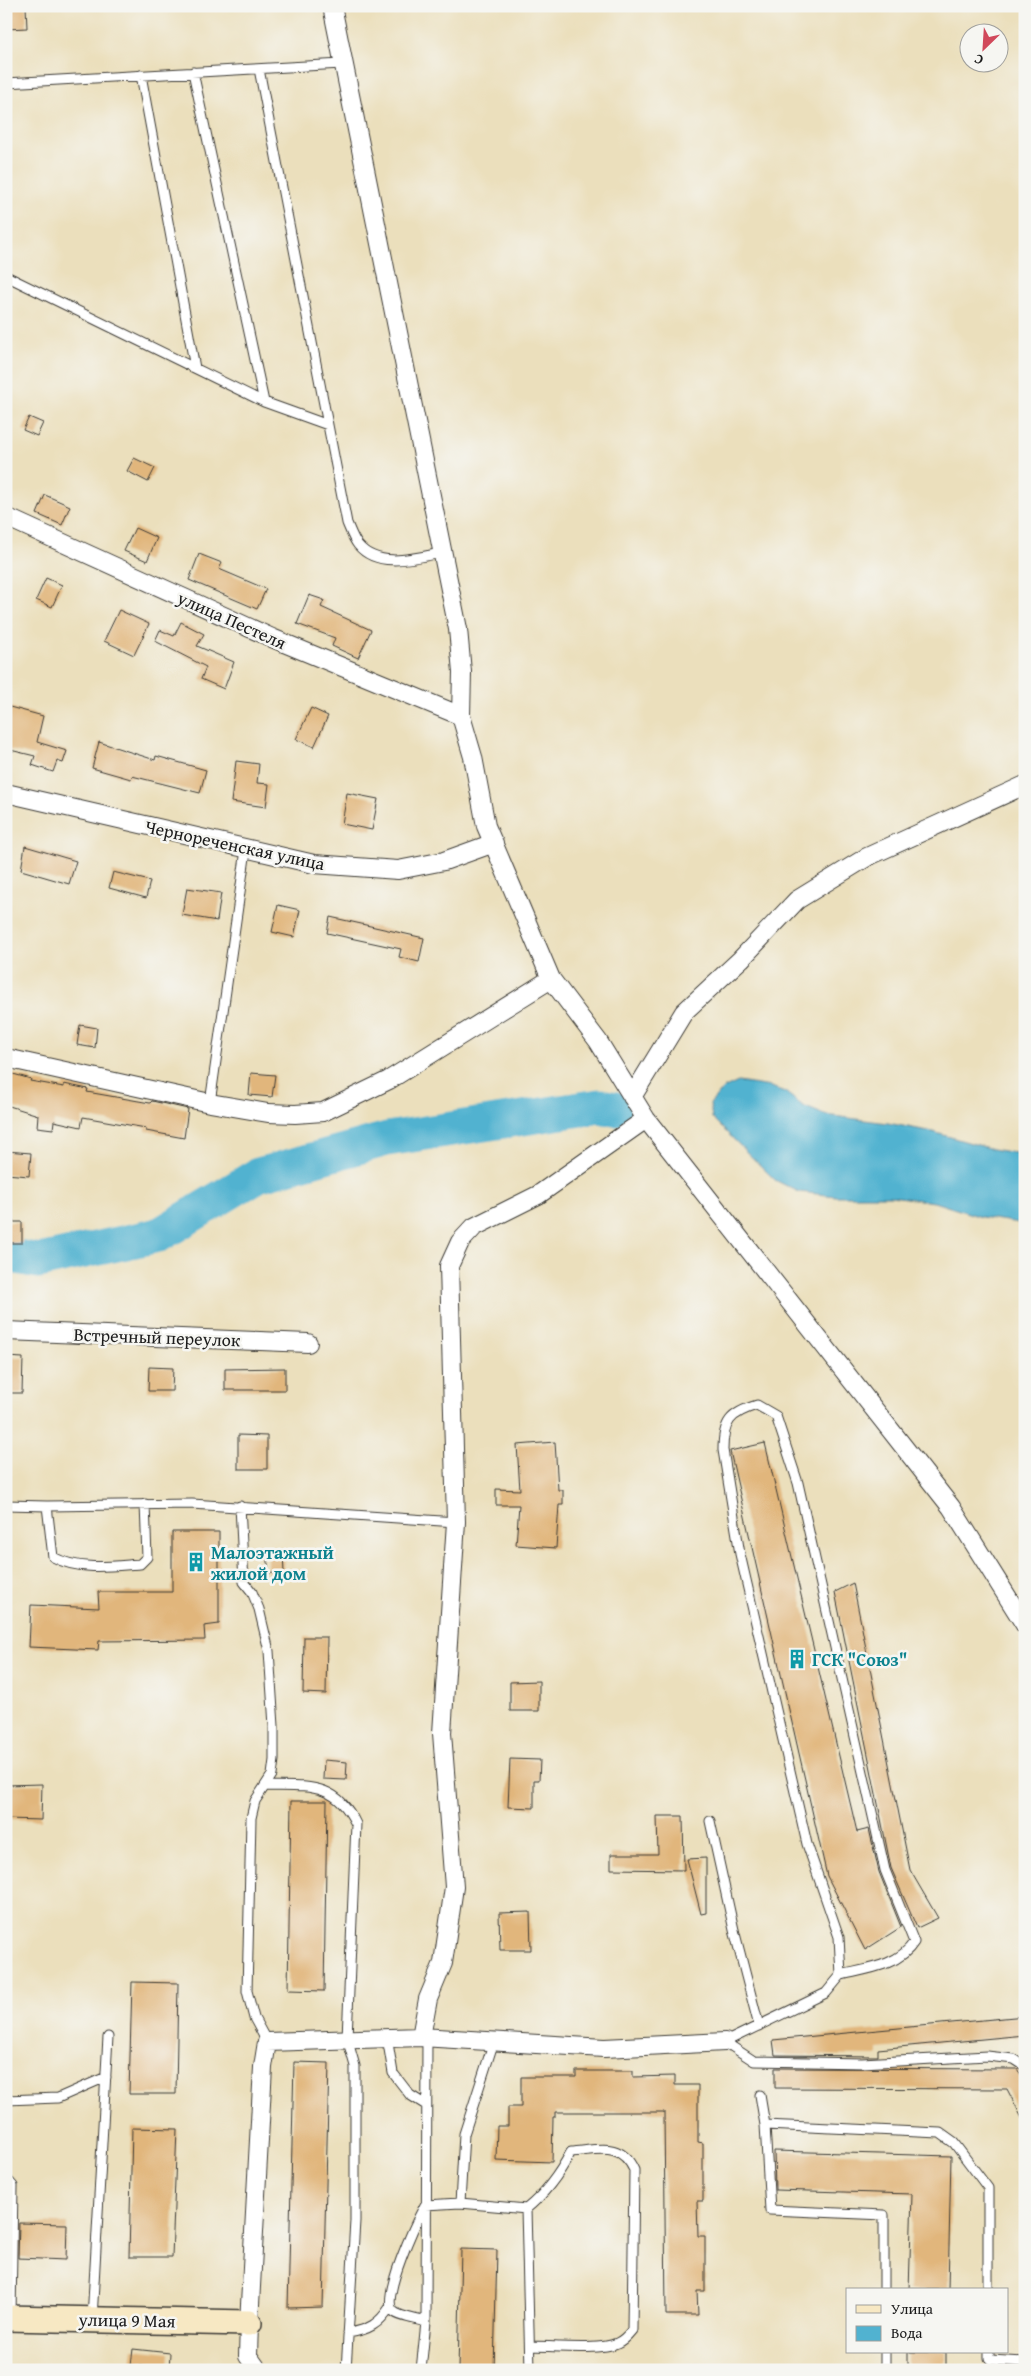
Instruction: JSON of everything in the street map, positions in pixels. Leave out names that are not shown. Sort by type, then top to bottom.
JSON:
[{"type":"street","points":[[332,6],[342,64],[458,630],[462,672],[461,716],[473,757],[486,826],[551,980],[598,1041],[646,1119],[951,1508],[1025,1625]]},
{"type":"street","name":"улица Пестеля","points":[[6,517],[272,638],[461,716]]},
{"type":"street","points":[[632,1097],[684,1012],[740,959],[797,900],[867,857],[1025,785]]},
{"type":"street","name":"Чернореченская улица","points":[[6,793],[246,850],[314,864],[398,870],[444,861],[494,843]]},
{"type":"street","points":[[6,1058],[210,1103],[268,1113],[323,1112],[389,1080],[551,980]]},
{"type":"street","points":[[424,2037],[428,1999],[443,1963],[454,1887],[442,1733],[456,1522],[449,1266],[460,1242],[474,1227],[538,1195],[646,1119]]},
{"type":"street","name":"Встречный переулок","points":[[6,1331],[308,1343]]},
{"type":"street","points":[[258,2370],[248,2356],[263,2067],[267,2042],[424,2037],[604,2048],[725,2042]]},
{"type":"street","name":"улица 9 Мая","points":[[9,2319],[249,2323]]},
{"type":"lane","points":[[6,83],[342,64]]},
{"type":"lane","points":[[259,68],[347,523],[358,545],[374,557],[388,560],[403,560],[441,553]]},
{"type":"lane","points":[[193,72],[264,402]]},
{"type":"lane","points":[[141,75],[195,368]]},
{"type":"lane","points":[[6,276],[264,402],[328,425]]},
{"type":"lane","points":[[210,1103],[246,850]]},
{"type":"lane","points":[[725,2042],[826,1993],[841,1975],[885,1964],[909,1950],[914,1942],[885,1870],[798,1483],[776,1416],[757,1405],[738,1410],[729,1421],[723,1433],[723,1450],[740,1554],[807,1844],[839,1937],[841,1975]]},
{"type":"lane","points":[[6,1505],[145,1504],[240,1506],[456,1522]]},
{"type":"lane","points":[[47,1506],[53,1556],[66,1564],[102,1567],[140,1564],[147,1557],[145,1504]]},
{"type":"lane","points":[[240,1506],[244,1582],[252,1592],[259,1609],[269,1651],[274,1726],[272,1774],[255,1801],[251,1818],[247,1991],[254,2018],[267,2042]]},
{"type":"lane","points":[[265,1786],[307,1787],[326,1790],[339,1798],[349,1809],[356,1824],[346,2038],[355,2066],[355,2221],[346,2370]]},
{"type":"lane","points":[[710,1821],[734,1930],[759,2026]]},
{"type":"lane","points":[[92,2319],[108,2037]]},
{"type":"lane","points":[[387,2037],[393,2073],[410,2095],[426,2105]]},
{"type":"lane","points":[[421,2370],[426,2322],[426,2105],[424,2037]]},
{"type":"lane","points":[[460,2203],[464,2134],[494,2041]]},
{"type":"lane","points":[[725,2042],[754,2061],[862,2063],[987,2056],[1014,2059],[1025,2066]]},
{"type":"lane","points":[[6,2100],[58,2098],[106,2077]]},
{"type":"lane","points":[[760,2095],[765,2125],[770,2210],[884,2215],[884,2288]]},
{"type":"lane","points":[[765,2125],[940,2133],[954,2142],[988,2188],[988,2288]]},
{"type":"lane","points":[[425,2205],[460,2203],[526,2210],[544,2195],[571,2152],[605,2149],[618,2151],[628,2157],[634,2170],[632,2330],[626,2338],[616,2344],[604,2346],[530,2346]]},
{"type":"lane","points":[[6,2178],[13,2186],[9,2251],[9,2319]]},
{"type":"lane","points":[[348,2333],[375,2326],[390,2306],[391,2295],[407,2240],[425,2205]]},
{"type":"lane","points":[[526,2210],[530,2370]]},
{"type":"lane","points":[[390,2306],[393,2312],[426,2322]]},
{"type":"lane","points":[[885,2354],[885,2370]]},
{"type":"lane","points":[[989,2354],[991,2360],[1025,2362]]},
{"type":"water","points":[[738,1082],[771,1087],[785,1092],[803,1106],[825,1115],[888,1123],[933,1132],[992,1149],[1016,1153],[1025,1152],[1025,1224],[981,1217],[934,1202],[891,1196],[836,1196],[799,1192],[775,1180],[712,1118],[710,1104],[723,1089]]},
{"type":"building","points":[[6,6],[26,6],[27,28],[6,29]]},
{"type":"building","points":[[29,417],[43,423],[37,436],[23,430]]},
{"type":"building","points":[[134,458],[155,468],[148,482],[127,471]]},
{"type":"building","points":[[45,495],[70,506],[62,525],[37,514]]},
{"type":"building","points":[[135,528],[157,538],[147,561],[124,551]]},
{"type":"building","points":[[199,554],[222,563],[219,569],[266,589],[257,609],[189,580]]},
{"type":"building","points":[[46,578],[62,585],[52,607],[36,600]]},
{"type":"building","points":[[309,595],[324,600],[321,607],[371,630],[358,658],[332,646],[335,638],[297,624]]},
{"type":"building","points":[[119,610],[149,624],[134,655],[104,641]]},
{"type":"building","points":[[181,622],[204,634],[197,646],[234,662],[224,689],[201,679],[206,667],[155,641],[160,630],[174,636]]},
{"type":"building","points":[[6,706],[43,716],[37,742],[67,751],[63,763],[57,761],[53,772],[32,765],[35,756],[6,749]]},
{"type":"building","points":[[311,708],[328,716],[314,747],[296,739]]},
{"type":"building","points":[[99,742],[155,760],[156,756],[206,770],[200,793],[132,776],[131,779],[92,768]]},
{"type":"building","points":[[236,761],[259,764],[257,783],[269,784],[266,807],[231,802]]},
{"type":"building","points":[[347,793],[378,799],[372,830],[342,824]]},
{"type":"building","points":[[25,846],[76,861],[69,884],[21,870]]},
{"type":"building","points":[[113,872],[150,881],[146,898],[109,888]]},
{"type":"building","points":[[187,888],[221,893],[217,921],[182,915]]},
{"type":"building","points":[[278,905],[300,910],[294,937],[272,932]]},
{"type":"building","points":[[330,917],[424,938],[419,962],[399,957],[401,949],[327,933]]},
{"type":"building","points":[[80,1025],[97,1028],[95,1048],[77,1045]]},
{"type":"building","points":[[6,1072],[31,1079],[30,1081],[64,1087],[64,1084],[88,1089],[87,1092],[150,1103],[152,1101],[188,1109],[184,1138],[146,1131],[146,1128],[83,1117],[81,1127],[54,1121],[53,1129],[37,1127],[38,1115],[6,1105]]},
{"type":"building","points":[[251,1073],[275,1075],[272,1097],[249,1095]]},
{"type":"building","points":[[6,1151],[31,1153],[29,1176],[6,1174]]},
{"type":"building","points":[[7,1222],[22,1222],[22,1243],[6,1243]]},
{"type":"building","points":[[6,1357],[23,1358],[22,1393],[6,1393]]},
{"type":"building","points":[[149,1367],[173,1368],[172,1391],[148,1391]]},
{"type":"building","points":[[285,1368],[285,1390],[225,1390],[225,1369]]},
{"type":"building","points":[[238,1435],[267,1436],[267,1469],[238,1469]]},
{"type":"building","points":[[555,1442],[558,1490],[563,1490],[563,1505],[559,1505],[556,1548],[516,1545],[519,1505],[496,1505],[496,1489],[520,1490],[517,1445]]},
{"type":"building","name":"ГСК \"Союз\"","points":[[765,1443],[857,1832],[869,1829],[879,1872],[901,1927],[865,1950],[827,1876],[730,1451]]},
{"type":"building","name":"Малоэтажный жилой дом","points":[[172,1532],[219,1532],[219,1624],[204,1626],[205,1640],[99,1641],[98,1650],[29,1647],[31,1605],[99,1608],[98,1592],[172,1592]]},
{"type":"building","points":[[268,1553],[283,1553],[284,1573],[268,1573]]},
{"type":"building","name":"ГСК \"Союз\"","points":[[853,1583],[910,1870],[938,1918],[917,1928],[891,1868],[835,1592]]},
{"type":"building","points":[[304,1637],[327,1637],[326,1694],[303,1693]]},
{"type":"building","points":[[539,1681],[539,1711],[510,1711],[510,1682]]},
{"type":"building","points":[[510,1759],[540,1760],[539,1780],[534,1780],[534,1808],[508,1807]]},
{"type":"building","points":[[324,1760],[347,1762],[346,1780],[323,1779]]},
{"type":"building","points":[[42,1784],[41,1820],[6,1819],[6,1785]]},
{"type":"building","points":[[291,1801],[327,1801],[324,1991],[288,1990]]},
{"type":"building","points":[[657,1816],[683,1816],[684,1870],[611,1869],[611,1854],[658,1854]]},
{"type":"building","points":[[706,1858],[706,1913],[701,1914],[687,1859]]},
{"type":"building","points":[[530,1912],[531,1950],[500,1950],[499,1913]]},
{"type":"building","points":[[132,1982],[178,1983],[176,2094],[129,2094]]},
{"type":"building","points":[[1025,2016],[1025,2035],[878,2049],[878,2056],[775,2055],[773,2040]]},
{"type":"building","points":[[294,2062],[329,2063],[323,2307],[288,2308]]},
{"type":"building","points":[[775,2068],[1017,2069],[1025,2080],[1025,2124],[1007,2089],[775,2088]]},
{"type":"building","points":[[576,2071],[633,2071],[633,2077],[675,2076],[675,2085],[698,2085],[698,2142],[703,2143],[703,2201],[697,2201],[698,2236],[705,2236],[705,2291],[697,2291],[698,2315],[666,2315],[664,2112],[555,2112],[555,2117],[553,2117],[552,2162],[496,2160],[497,2126],[508,2126],[508,2107],[521,2107],[521,2077],[576,2077]]},
{"type":"building","points":[[132,2128],[177,2129],[172,2257],[129,2257]]},
{"type":"building","points":[[774,2151],[951,2156],[948,2288],[909,2288],[912,2194],[775,2190]]},
{"type":"building","points":[[19,2223],[67,2224],[66,2260],[18,2258]]},
{"type":"building","points":[[461,2249],[497,2250],[494,2370],[458,2370]]},
{"type":"building","points":[[133,2349],[170,2353],[169,2369],[131,2365]]},
{"type":"building","points":[[908,2354],[946,2354],[946,2370],[908,2370]]},
{"type":"waterway","points":[[6,1255],[39,1261],[159,1235],[258,1175],[387,1139],[600,1106],[615,1109]]},
{"type":"place","name":"Малоэтажный жилой дом","points":[[196,1562]]},
{"type":"place","name":"ГСК \"Союз\"","points":[[797,1659]]}]
